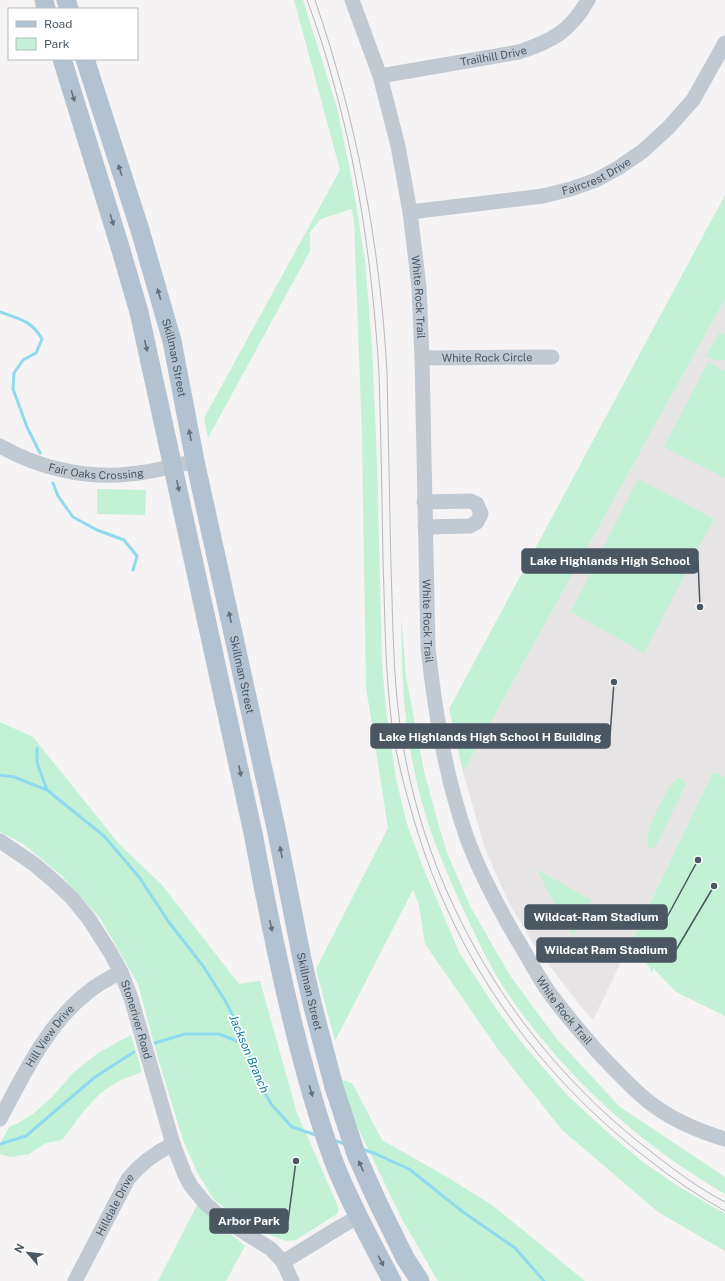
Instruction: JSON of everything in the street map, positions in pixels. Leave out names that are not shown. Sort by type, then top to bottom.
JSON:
[{"type":"main road","points":[[62,60],[139,312],[251,825],[279,966],[306,1077],[337,1169],[355,1210],[392,1281]]},
{"type":"main road","name":"Skillman Street","points":[[85,60],[140,230],[172,341],[196,461],[276,828],[313,1007],[334,1087],[356,1154],[405,1258],[420,1281]]},
{"type":"main road","points":[[264,894],[289,890]]},
{"type":"main road","points":[[355,1210],[370,1218],[374,1222],[385,1244],[390,1250],[405,1258]]},
{"type":"street","name":"White Rock Trail","points":[[352,0],[380,76],[398,146],[410,212],[419,287],[422,358],[428,648],[432,684],[445,756],[466,836],[482,874],[503,915],[544,985],[574,1026],[623,1080],[650,1103],[680,1122],[697,1130],[725,1139]]},
{"type":"street","name":"Trailhill Drive","points":[[380,76],[519,52],[540,45],[558,36],[573,22],[588,0]]},
{"type":"street","name":"Faircrest Drive","points":[[410,212],[543,196],[571,189],[596,180],[618,168],[643,151],[669,127],[693,100],[725,43]]},
{"type":"street","name":"White Rock Circle","points":[[422,358],[552,357]]},
{"type":"street","name":"Fair Oaks Crossing","points":[[0,446],[7,451],[34,462],[80,473],[109,475],[130,474],[196,461]]},
{"type":"street","points":[[424,502],[470,501],[477,504],[481,514],[477,522],[470,526],[425,527]]},
{"type":"street","name":"Stoneriver Road","points":[[0,842],[34,864],[72,898],[89,919],[110,952],[121,972],[131,998],[173,1144],[191,1186],[206,1204],[230,1224],[271,1249],[283,1262],[292,1281]]},
{"type":"street","name":"Hill View Drive","points":[[0,1118],[45,1039],[64,1015],[86,993],[104,980],[121,972]]},
{"type":"street","name":"Hilldale Drive","points":[[75,1281],[128,1179],[148,1158],[173,1144]]},
{"type":"street","points":[[283,1262],[340,1227],[355,1210]]},
{"type":"shaded area","points":[[725,299],[725,777],[713,772],[593,1020],[578,1003],[534,945],[508,901],[485,849],[463,772]]},
{"type":"green space","points":[[294,0],[303,0],[337,108],[351,175],[365,260],[372,346],[377,462],[382,662],[386,710],[396,779],[407,824],[422,865],[459,952],[494,1006],[522,1043],[568,1096],[613,1137],[644,1163],[678,1186],[725,1214],[725,1251],[658,1212],[562,1130],[500,1052],[425,944],[419,905],[413,890],[335,1041],[316,969],[388,828],[366,687],[362,437],[354,219],[351,209],[321,219],[310,232],[310,251],[208,438],[204,418],[340,170]]},
{"type":"green space","points":[[725,195],[725,299],[463,772],[449,709]]},
{"type":"green space","points":[[719,333],[723,333],[725,336],[725,360],[715,360],[706,356]]},
{"type":"green space","points":[[708,362],[725,371],[725,478],[664,447]]},
{"type":"green space","points":[[640,480],[714,519],[644,653],[571,612],[637,481]]},
{"type":"green space","points":[[97,489],[146,490],[145,515],[97,514]]},
{"type":"green space","points":[[401,615],[406,676],[424,771],[448,855],[471,908],[511,977],[556,1038],[620,1107],[725,1177],[725,1194],[661,1152],[631,1129],[603,1104],[550,1049],[526,1019],[490,965],[466,916],[442,860],[423,806],[412,757],[405,710]]},
{"type":"green space","points":[[0,722],[33,737],[119,844],[162,885],[239,984],[260,981],[297,1113],[339,1209],[337,1214],[296,1240],[287,1241],[270,1235],[245,1221],[215,1201],[198,1174],[183,1140],[157,1055],[138,984],[100,918],[61,875],[22,843],[0,832]]},
{"type":"green space","points":[[713,772],[725,777],[725,1016],[676,992],[653,968],[653,973],[631,942]]},
{"type":"green space","points":[[678,778],[684,779],[686,784],[656,846],[650,848],[648,834],[651,825],[659,806],[672,783]]},
{"type":"green space","points":[[536,869],[591,900],[573,938]]},
{"type":"green space","points":[[131,1035],[142,1072],[126,1078],[100,1094],[85,1110],[62,1140],[46,1143],[29,1154],[10,1157],[0,1154],[0,1144],[9,1127],[33,1114],[52,1097],[73,1073],[98,1053]]},
{"type":"green space","points":[[340,1079],[352,1083],[382,1140],[447,1177],[492,1205],[585,1281],[438,1281],[403,1221],[357,1126]]},
{"type":"green space","points":[[197,1205],[245,1246],[226,1281],[158,1281]]},
{"type":"waterway","points":[[0,312],[29,324],[42,339],[36,353],[23,360],[14,373],[13,389],[27,427],[40,453]]},
{"type":"waterway","points":[[53,483],[58,496],[73,517],[97,530],[124,540],[137,556],[133,570]]},
{"type":"waterway","points":[[37,748],[37,762],[47,790]]},
{"type":"waterway","name":"Jackson Branch","points":[[0,775],[14,777],[47,790],[104,836],[139,877],[168,921],[203,966],[226,1002],[247,1045],[254,1072],[271,1104],[292,1127],[316,1135]]},
{"type":"waterway","points":[[155,1043],[185,1034],[219,1034],[247,1045]]},
{"type":"waterway","points":[[0,1144],[26,1136],[95,1077],[134,1052]]},
{"type":"waterway","name":"Jackson Branch","points":[[333,1140],[345,1144]]},
{"type":"waterway","name":"Jackson Branch","points":[[362,1149],[409,1169],[463,1212],[515,1248],[544,1281]]},
{"type":"tram line","points":[[307,0],[318,30],[342,117],[351,153],[364,226],[373,299],[379,373],[385,623],[390,705],[401,773],[414,820],[431,870],[452,919],[476,965],[504,1009],[535,1050],[570,1089],[608,1126],[667,1174],[725,1211]]},
{"type":"tram line","points":[[315,0],[330,46],[354,138],[364,184],[379,277],[387,372],[391,568],[396,686],[400,725],[412,788],[430,849],[455,908],[485,965],[520,1018],[560,1067],[605,1113],[654,1154],[689,1180],[725,1202]]},
{"type":"place","name":"Lake Highlands High School","points":[[700,607]]},
{"type":"place","name":"Lake Highlands High School H Building","points":[[614,682]]},
{"type":"place","name":"Wildcat-Ram Stadium","points":[[698,860]]},
{"type":"place","name":"Wildcat Ram Stadium","points":[[714,886]]},
{"type":"place","name":"Arbor Park","points":[[296,1161]]}]
